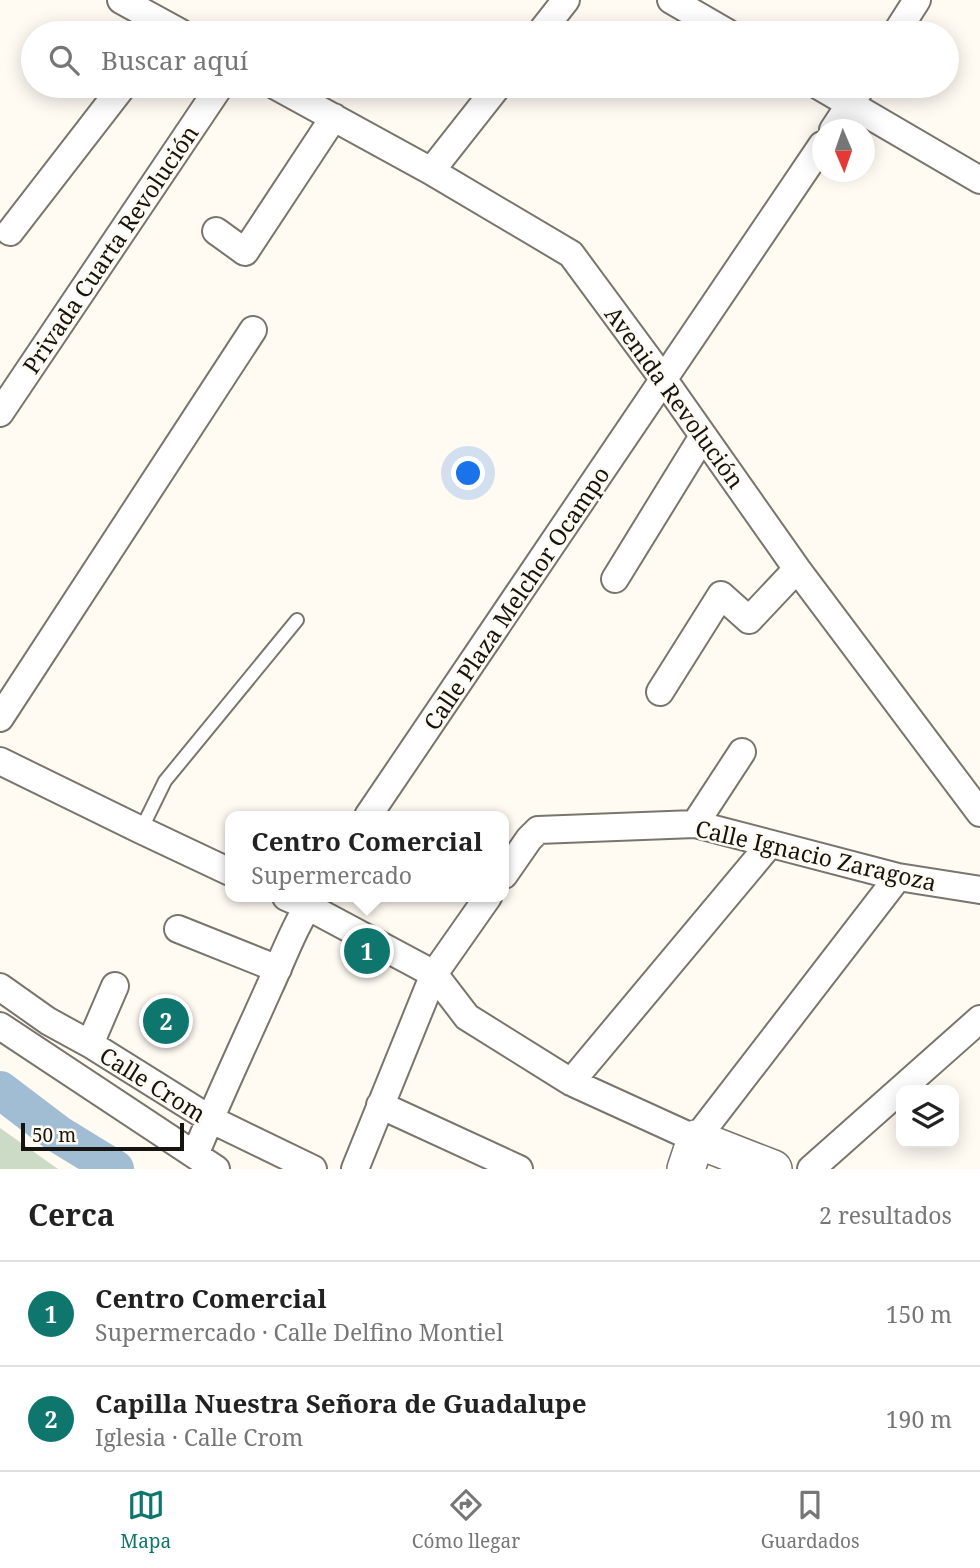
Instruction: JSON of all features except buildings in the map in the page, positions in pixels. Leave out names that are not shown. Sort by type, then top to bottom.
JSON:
[{"type":"main road","points":[[691,1154],[773,1169]]},
{"type":"street","points":[[121,0],[155,21]]},
{"type":"street","points":[[549,21],[566,0]]},
{"type":"street","points":[[671,0],[707,21]]},
{"type":"street","points":[[903,21],[917,0]]},
{"type":"street","points":[[10,232],[114,98]]},
{"type":"street","name":"Privada Cuarta Revolución","points":[[0,413],[212,98]]},
{"type":"street","name":"Avenida Revolución","points":[[298,98],[431,171],[571,254],[664,380],[797,569],[980,813]]},
{"type":"street","points":[[431,171],[489,98]]},
{"type":"street","points":[[840,119],[854,98]]},
{"type":"street","points":[[860,98],[980,180]]},
{"type":"street","points":[[216,231],[245,252],[334,117]]},
{"type":"street","name":"Calle Plaza Melchor Ocampo","points":[[371,811],[812,160]]},
{"type":"street","points":[[0,718],[253,330]]},
{"type":"street","points":[[615,579],[703,436]]},
{"type":"street","points":[[660,692],[721,595],[749,620],[797,569]]},
{"type":"street","points":[[695,824],[743,752]]},
{"type":"street","points":[[0,761],[225,870]]},
{"type":"street","name":"Calle Ignacio Zaragoza","points":[[516,838],[538,830],[695,824],[898,877],[980,890]]},
{"type":"street","points":[[509,858],[516,838]]},
{"type":"street","points":[[571,1082],[770,844]]},
{"type":"street","points":[[306,902],[434,974],[467,1017],[691,1154],[898,877]]},
{"type":"street","points":[[0,1026],[206,1162],[210,1119],[278,969],[301,902]]},
{"type":"street","points":[[357,1169],[380,1105],[434,974],[484,902]]},
{"type":"street","points":[[178,929],[278,969]]},
{"type":"street","points":[[90,1044],[116,986]]},
{"type":"street","name":"Calle Crom","points":[[0,987],[48,1021],[210,1119],[313,1169]]},
{"type":"street","points":[[811,1169],[980,1019]]},
{"type":"street","points":[[380,1105],[519,1169]]},
{"type":"lane","points":[[141,830],[165,781],[297,620]]},
{"type":"green space","points":[[0,1128],[58,1169],[0,1169]]},
{"type":"waterway","points":[[0,1090],[58,1134],[115,1169]]},
{"type":"place","name":"Centro Comercial","points":[[367,951]]},
{"type":"place","name":"Capilla Nuestra Señora de Guadalupe","points":[[166,1021]]}]
